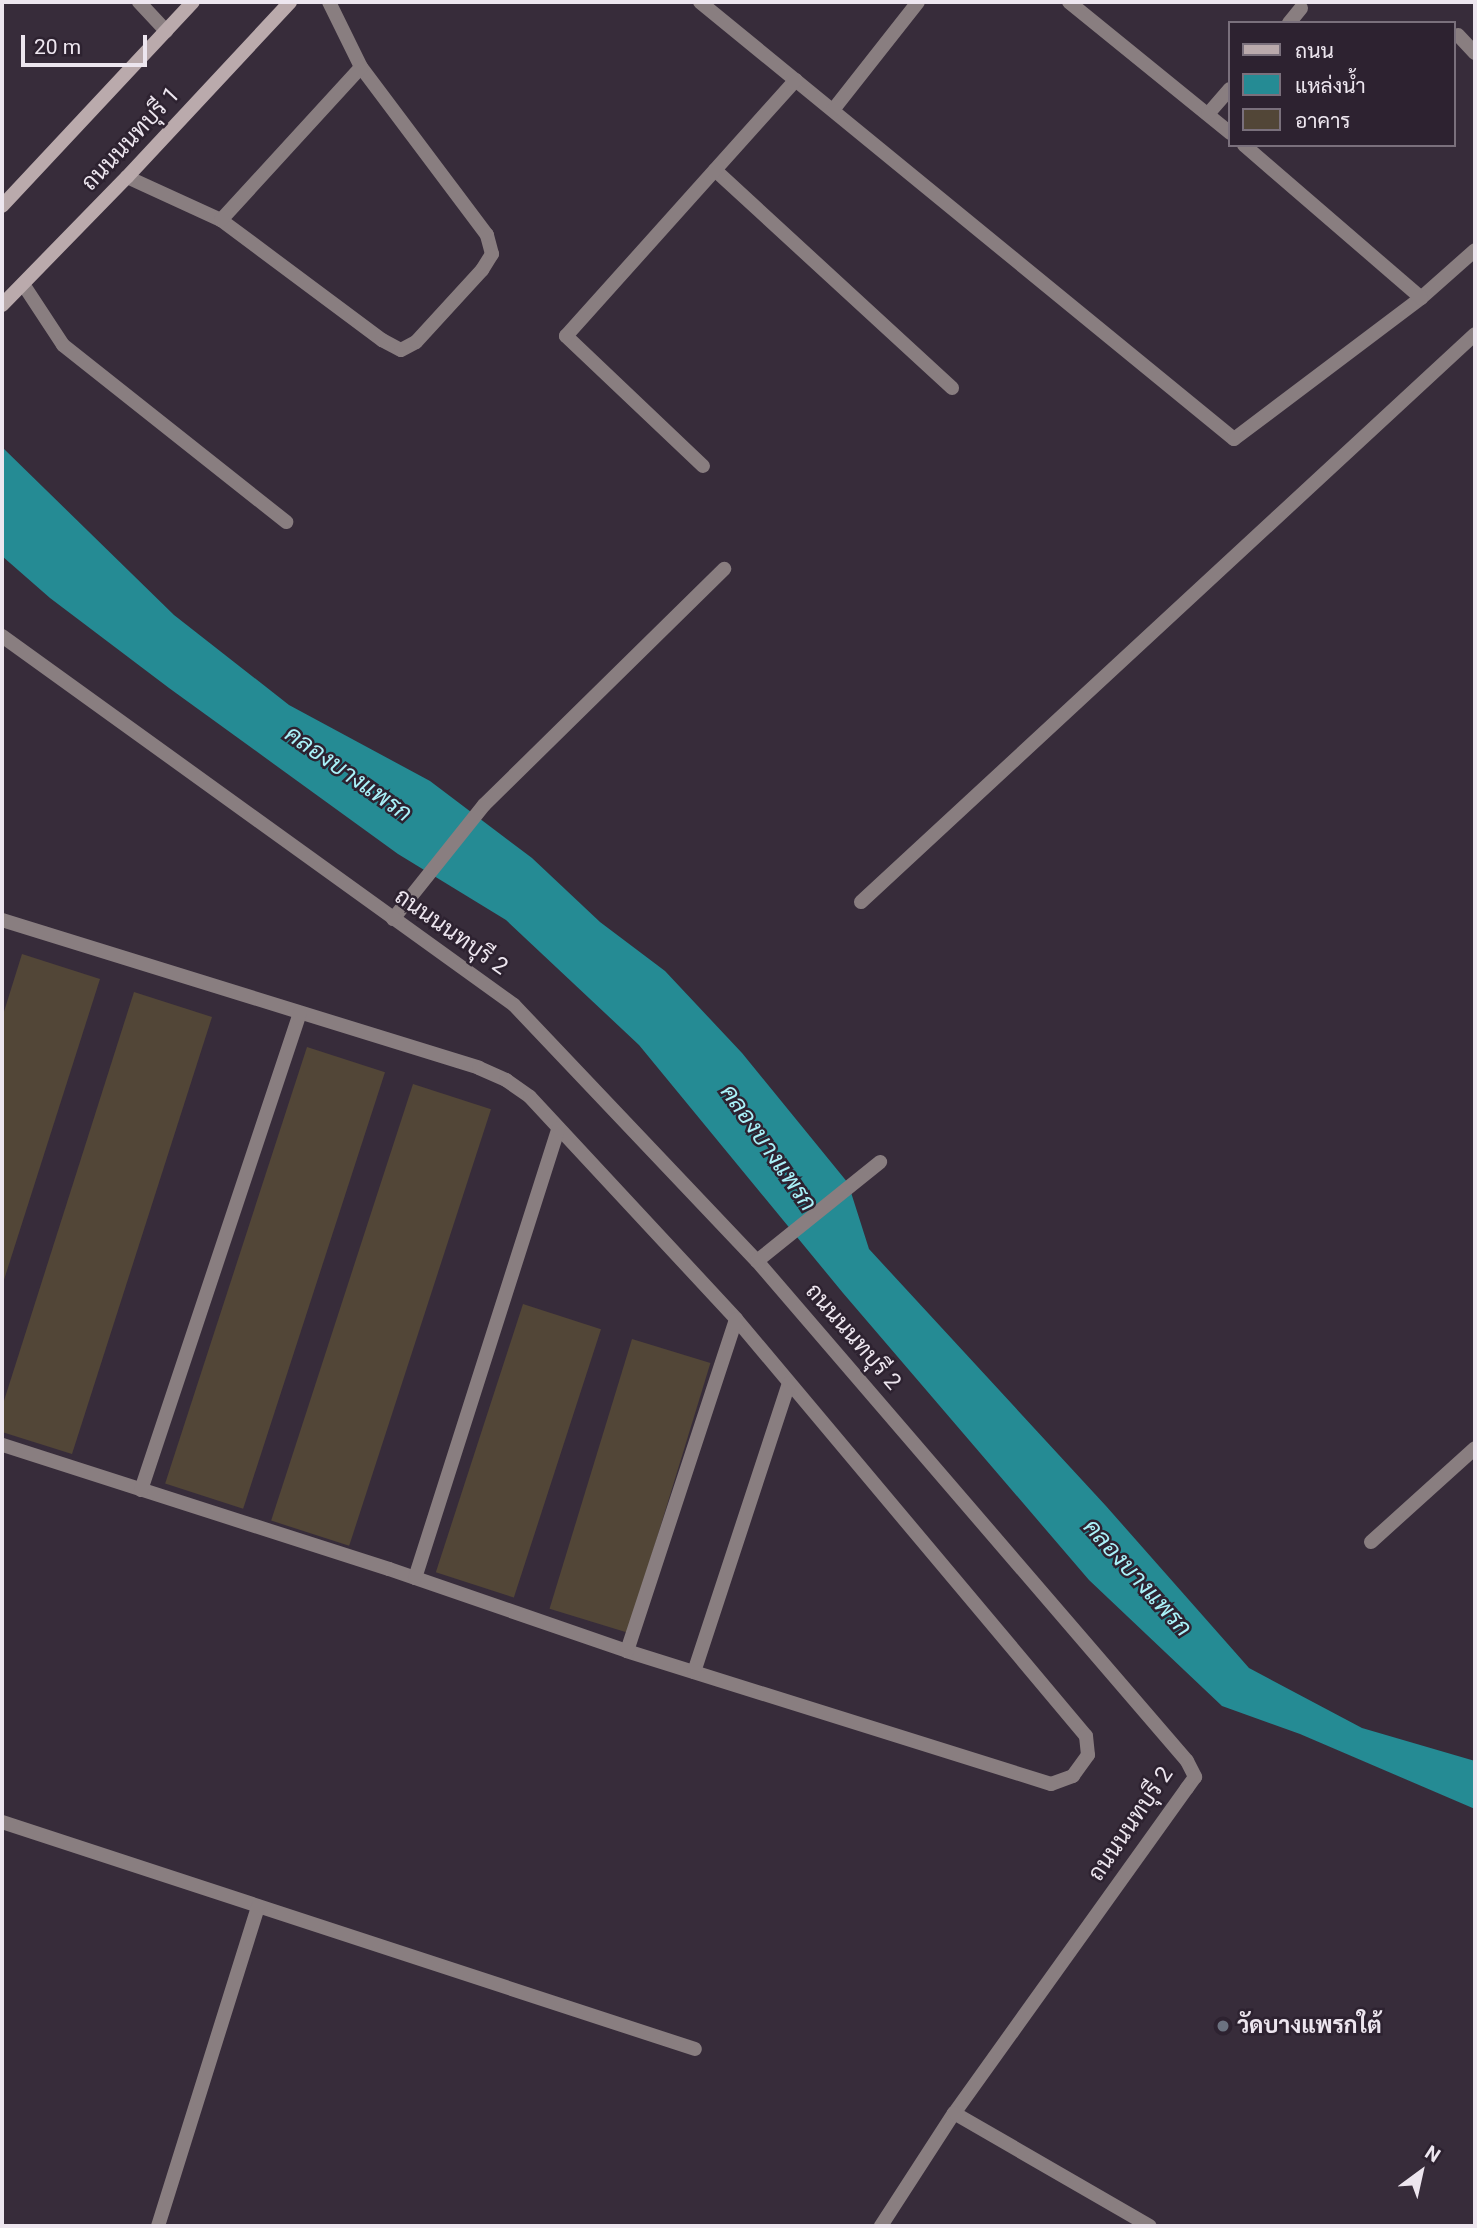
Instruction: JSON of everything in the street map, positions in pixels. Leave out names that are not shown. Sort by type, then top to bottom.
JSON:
[{"type":"main road","points":[[2,206],[193,2]]},
{"type":"main road","name":"ถนนนนทบุรี 1","points":[[2,305],[127,177],[290,2]]},
{"type":"street","points":[[139,2],[166,31]]},
{"type":"street","points":[[127,177],[221,220],[383,340],[401,350],[416,342],[482,270],[492,254],[487,235],[361,68],[329,2]]},
{"type":"street","points":[[700,2],[1234,439],[1421,298],[1475,250]]},
{"type":"street","points":[[833,110],[918,2]]},
{"type":"street","points":[[1069,2],[1228,131]]},
{"type":"street","points":[[1291,21],[1301,8]]},
{"type":"street","points":[[1458,35],[1475,53]]},
{"type":"street","points":[[221,220],[361,68]]},
{"type":"street","points":[[704,466],[566,336],[796,80]]},
{"type":"street","points":[[1208,114],[1228,91]]},
{"type":"street","points":[[1246,147],[1421,298]]},
{"type":"street","points":[[715,170],[952,388]]},
{"type":"street","points":[[23,284],[63,345],[286,522]]},
{"type":"street","points":[[861,902],[1475,334]]},
{"type":"street","points":[[393,919],[484,805],[724,569]]},
{"type":"street","name":"ถนนนนทบุรี 2","points":[[2,636],[514,1005],[757,1261],[1187,1761],[1195,1777],[954,2113],[881,2226]]},
{"type":"street","points":[[2,921],[479,1068],[506,1080],[530,1097],[736,1320],[1086,1736],[1087,1755],[1073,1776],[1051,1784],[627,1651],[415,1578],[2,1445]]},
{"type":"street","points":[[141,1490],[300,1013]]},
{"type":"street","points":[[415,1578],[559,1128]]},
{"type":"street","points":[[757,1261],[880,1162]]},
{"type":"street","points":[[627,1651],[736,1320]]},
{"type":"street","points":[[694,1672],[789,1383]]},
{"type":"street","points":[[1371,1542],[1475,1448]]},
{"type":"street","points":[[2,1822],[695,2049]]},
{"type":"street","points":[[158,2226],[258,1906]]},
{"type":"street","points":[[954,2113],[1150,2226]]},
{"type":"water","name":"คลองบางแพรก","points":[[2,447],[174,615],[289,705],[430,781],[532,858],[600,922],[665,971],[742,1053],[848,1183],[869,1249],[1106,1506],[1249,1668],[1362,1728],[1475,1761],[1475,1809],[1300,1734],[1222,1706],[1089,1580],[843,1293],[639,1045],[506,920],[398,854],[169,688],[50,598],[2,556]]},
{"type":"building","points":[[22,954],[100,979],[2,1286],[2,1018]]},
{"type":"building","points":[[134,992],[212,1017],[72,1454],[2,1432],[2,1407]]},
{"type":"building","points":[[307,1047],[385,1072],[243,1509],[165,1484]]},
{"type":"building","points":[[413,1084],[491,1109],[349,1546],[271,1521]]},
{"type":"building","points":[[523,1304],[601,1329],[514,1598],[436,1572]]},
{"type":"building","points":[[632,1339],[710,1363],[628,1633],[550,1609]]},
{"type":"place","name":"วัดบางแพรกใต้","points":[[1223,2026]]}]
